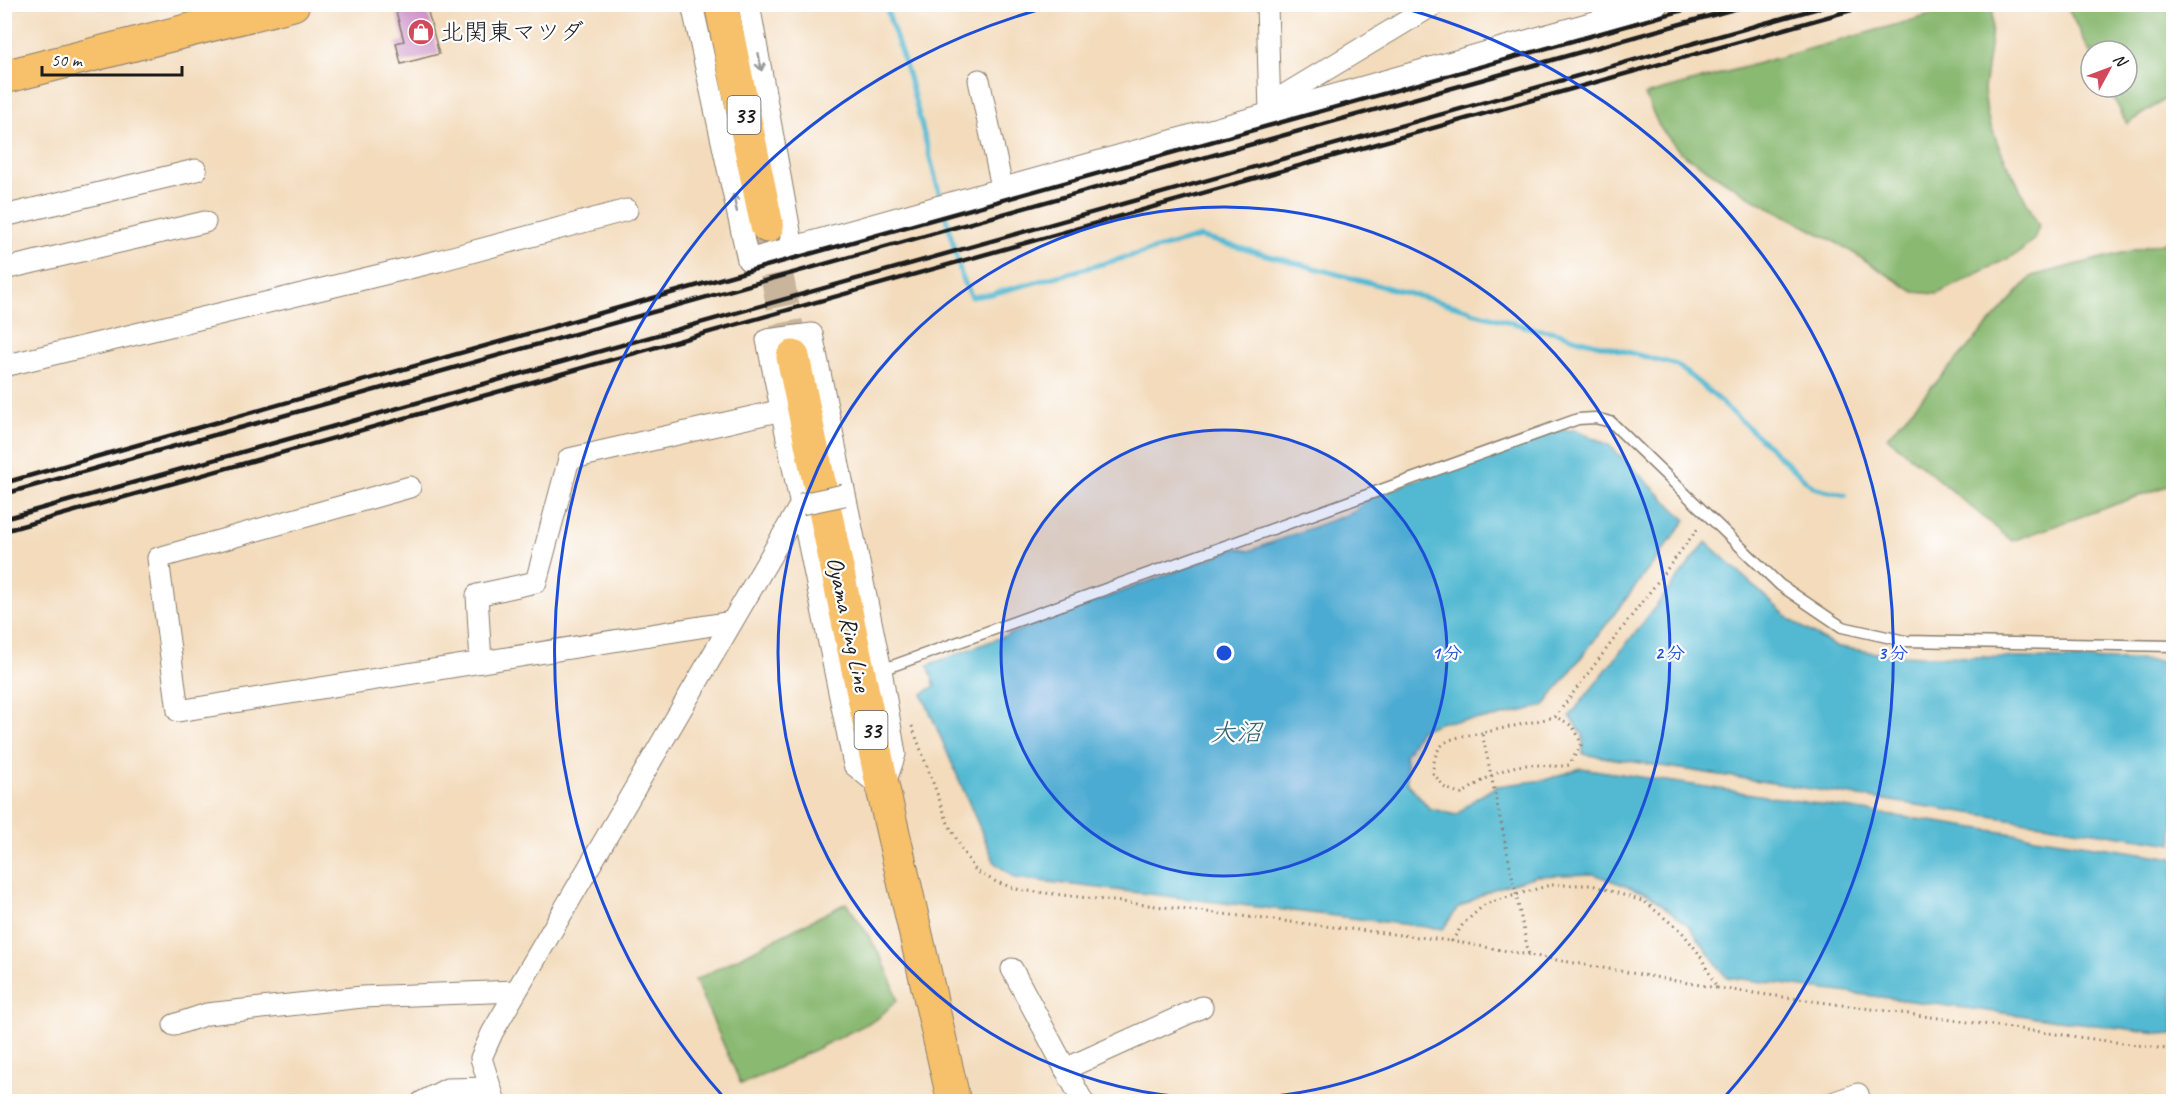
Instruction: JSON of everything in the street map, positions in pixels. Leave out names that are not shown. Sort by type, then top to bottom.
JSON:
[{"type":"main road","points":[[4,77],[293,4]]},
{"type":"main road","name":"33","points":[[721,4],[767,226]]},
{"type":"main road","name":"Oyama Ring Line","points":[[794,357],[883,789],[954,1101]]},
{"type":"street","points":[[692,4],[748,260],[1658,4]]},
{"type":"street","points":[[749,4],[793,248]]},
{"type":"street","points":[[1267,4],[1270,112]]},
{"type":"street","points":[[1270,112],[1281,97],[1435,4]]},
{"type":"street","points":[[979,80],[1002,187]]},
{"type":"street","points":[[4,216],[196,170]]},
{"type":"street","points":[[4,366],[438,261],[627,210]]},
{"type":"street","points":[[4,268],[205,222]]},
{"type":"street","points":[[812,334],[895,754],[883,789],[854,765],[768,340],[812,334]]},
{"type":"street","points":[[482,662],[477,595],[536,582],[569,459],[782,410]]},
{"type":"street","points":[[410,487],[158,558],[178,711],[731,622]]},
{"type":"street","points":[[422,1101],[447,1089],[492,1095],[481,1058],[492,1033],[731,622],[801,504],[844,495]]},
{"type":"street","points":[[1012,969],[1083,1101]]},
{"type":"street","points":[[174,1025],[207,1014],[362,997],[516,991]]},
{"type":"street","points":[[1065,1069],[1202,1007]]},
{"type":"street","points":[[1835,1101],[1858,1094],[1860,1101]]},
{"type":"lane","points":[[880,670],[1578,419],[1595,418],[1611,422],[1780,585],[1842,627],[1905,641],[2174,646]]},
{"type":"path","points":[[1555,717],[1708,516]]},
{"type":"path","points":[[1555,717],[1571,723],[1578,734],[1581,745],[1569,765],[1512,767],[1491,775],[1461,794],[1445,788],[1433,773],[1433,756],[1441,744],[1460,737],[1555,717]]},
{"type":"path","points":[[912,726],[948,823],[976,871],[996,882],[1020,890],[1452,941],[1717,987],[2174,1050]]},
{"type":"path","points":[[1482,733],[1529,955]]},
{"type":"path","points":[[1452,941],[1463,924],[1485,904],[1550,885],[1592,885],[1645,902],[1682,932],[1700,955],[1717,987]]},
{"type":"green space","points":[[1966,5],[1991,5],[1993,8],[1984,89],[1987,115],[1999,147],[2039,226],[2034,239],[2019,253],[1937,294],[1914,292],[1846,248],[1745,194],[1680,152],[1659,126],[1645,95]]},
{"type":"green space","points":[[2066,5],[2173,5],[2173,94],[2127,124],[2114,99],[2139,99],[2139,39],[2083,39]]},
{"type":"green space","points":[[2173,240],[2173,484],[2012,541],[1887,437],[2032,276]]},
{"type":"green space","points":[[846,903],[883,961],[897,1000],[877,1019],[741,1084],[695,980]]},
{"type":"water","name":"大沼","points":[[1576,430],[1609,445],[1686,520],[1544,706],[1494,718],[1442,722],[1420,730],[1405,756],[1408,783],[1429,808],[1456,815],[1475,799],[1497,786],[1545,780],[1581,768],[2173,858],[2173,1035],[1726,977],[1689,926],[1648,894],[1593,874],[1536,876],[1491,890],[1457,909],[1443,929],[1015,878],[995,863],[922,694],[935,686],[928,665],[1237,548],[1249,551],[1354,512],[1365,500],[1546,431]]},
{"type":"water","points":[[1706,542],[1792,621],[1834,646],[1889,655],[2173,661],[2173,844],[1583,754],[1583,735],[1570,716]]},
{"type":"building","points":[[394,4],[426,4],[439,54],[401,64],[396,43],[404,41]]},
{"type":"waterway","points":[[885,4],[909,77],[941,200]]},
{"type":"waterway","points":[[944,209],[962,278],[972,297],[992,294],[1200,237],[1535,329],[1556,332],[1677,365],[1711,393],[1813,487],[1845,495]]},
{"type":"tunnel","points":[[767,226],[793,357]]},
{"type":"railway","points":[[4,483],[727,277],[1705,4]]},
{"type":"railway","points":[[4,494],[1752,4]]},
{"type":"railway","points":[[4,519],[1833,4]]},
{"type":"railway","points":[[4,531],[1873,4]]},
{"type":"place","name":"北関東マツダ","points":[[421,32]]}]
